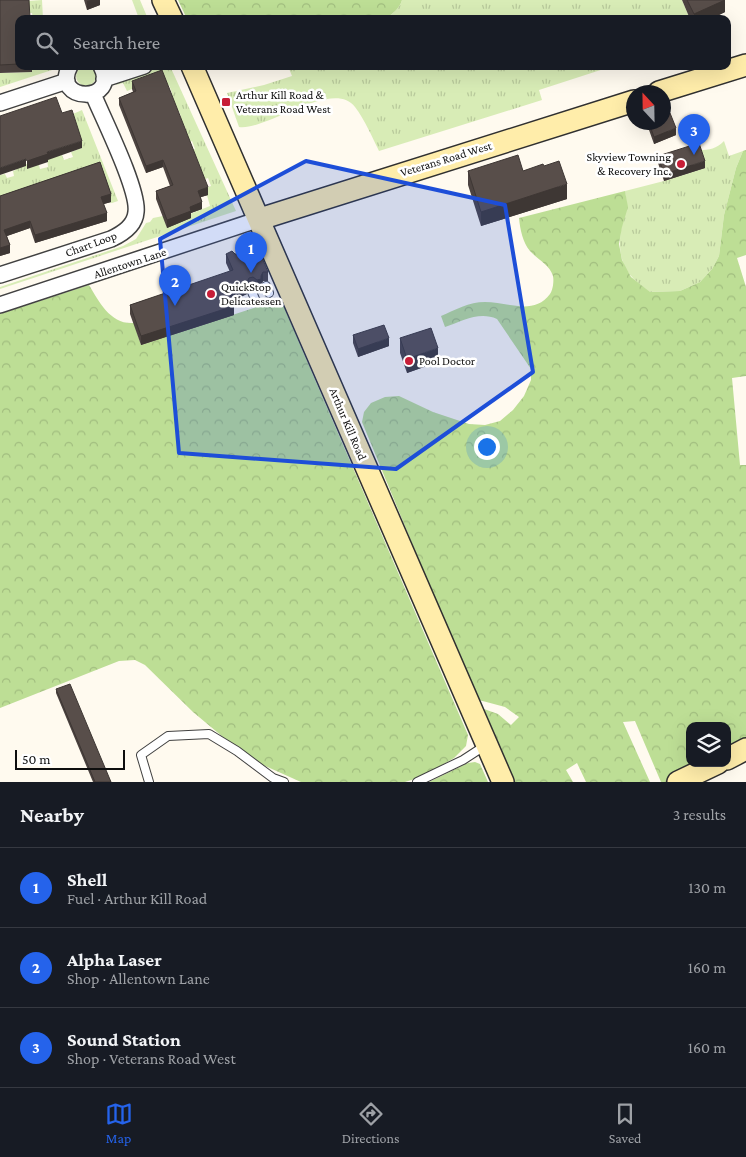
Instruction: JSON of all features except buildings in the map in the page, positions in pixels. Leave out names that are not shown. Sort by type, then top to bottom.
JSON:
[{"type":"street","points":[[163,0],[170,15]]},
{"type":"street","points":[[731,70],[746,65]]},
{"type":"street","points":[[0,103],[68,74],[69,86],[78,94],[93,94],[99,90],[105,70]]},
{"type":"street","name":"Arthur Kill Road","points":[[194,70],[503,782]]},
{"type":"street","points":[[671,88],[730,70]]},
{"type":"street","name":"Chart Loop","points":[[0,275],[111,238],[120,234],[134,221],[136,214],[135,195],[93,94]]},
{"type":"street","name":"Veterans Road West","points":[[260,219],[626,104]]},
{"type":"street","name":"Allentown Lane","points":[[0,305],[260,219]]},
{"type":"street","points":[[678,782],[719,768],[746,749]]},
{"type":"lane","points":[[149,782],[141,755],[168,736],[209,734],[237,751],[273,778],[284,782]]},
{"type":"lane","points":[[417,782],[463,760],[487,744]]},
{"type":"highlighted area","points":[[306,161],[505,205],[533,372],[396,469],[179,453],[160,239]]},
{"type":"green space","points":[[42,0],[43,15],[27,13],[28,1]]},
{"type":"green space","points":[[132,0],[140,0],[146,15],[138,15]]},
{"type":"green space","points":[[178,0],[402,0],[390,15],[185,15]]},
{"type":"green space","points":[[402,0],[682,0],[688,15],[390,15]]},
{"type":"green space","points":[[32,70],[52,70],[0,87],[0,73],[32,72]]},
{"type":"green space","points":[[78,70],[94,70],[95,80],[90,85],[82,85],[77,80],[76,76]]},
{"type":"green space","points":[[152,70],[172,70],[236,211],[0,289],[0,287],[123,246],[136,239],[146,223],[150,222],[153,218],[163,216],[167,227],[190,214],[210,206],[205,188],[211,186],[208,178],[202,180],[190,151],[195,149],[192,141],[183,144],[178,119],[181,117],[179,111],[175,112],[169,95],[172,93],[169,85],[166,86],[162,77],[127,91],[123,83],[116,85],[118,81]]},
{"type":"green space","points":[[290,70],[601,70],[539,90],[542,100],[379,151],[359,112],[345,100],[332,98],[316,102],[251,126],[239,127],[227,93],[264,85],[292,76]]},
{"type":"green space","points":[[82,110],[118,201],[112,203],[0,203],[0,175],[5,174],[7,178],[14,176],[13,171],[25,164],[39,165],[40,169],[48,167],[47,157],[62,155],[64,160],[73,157],[71,152],[82,148],[73,114]]},
{"type":"green space","points":[[724,141],[729,156],[743,151],[736,168],[724,215],[719,256],[712,269],[700,282],[680,291],[649,292],[632,277],[624,266],[622,259],[620,239],[626,208],[625,191],[705,168],[699,150],[713,148]]},
{"type":"green space","points":[[746,150],[746,255],[737,258],[746,287],[746,376],[732,378],[740,465],[746,465],[746,740],[731,748],[731,722],[686,722],[686,767],[695,767],[666,782],[661,782],[635,721],[623,722],[650,782],[586,782],[577,763],[566,770],[573,782],[514,782],[484,709],[498,714],[511,725],[519,717],[505,707],[479,700],[464,669],[362,422],[364,412],[371,403],[385,397],[399,396],[433,412],[469,424],[485,425],[500,421],[513,410],[524,396],[531,380],[531,369],[497,319],[477,316],[445,327],[441,316],[479,302],[520,306],[536,305],[544,301],[550,294],[553,276],[546,265],[525,244],[519,218],[625,191],[628,207],[619,244],[622,260],[631,277],[650,292],[680,291],[700,282],[712,269],[719,256],[724,215],[736,168],[743,151]]},
{"type":"green space","points":[[89,285],[112,316],[126,323],[134,323],[141,345],[278,300],[282,303],[468,735],[466,746],[454,758],[424,776],[405,782],[301,782],[263,765],[229,742],[193,712],[145,665],[135,660],[119,661],[0,708],[0,314]]},
{"type":"green space","points":[[475,762],[480,764],[488,782],[429,782],[468,763]]},
{"type":"place","name":"Arthur Kill Road & Veterans Road West","points":[[226,102]]},
{"type":"place","name":"Sound Station","points":[[694,155]]},
{"type":"place","name":"Skyview Towning & Recovery Inc.","points":[[681,164]]},
{"type":"place","name":"Shell","points":[[251,273]]},
{"type":"place","name":"QuickStop Delicatessen","points":[[211,294]]},
{"type":"place","name":"Alpha Laser","points":[[175,306]]},
{"type":"place","name":"Pool Doctor","points":[[409,361]]}]
